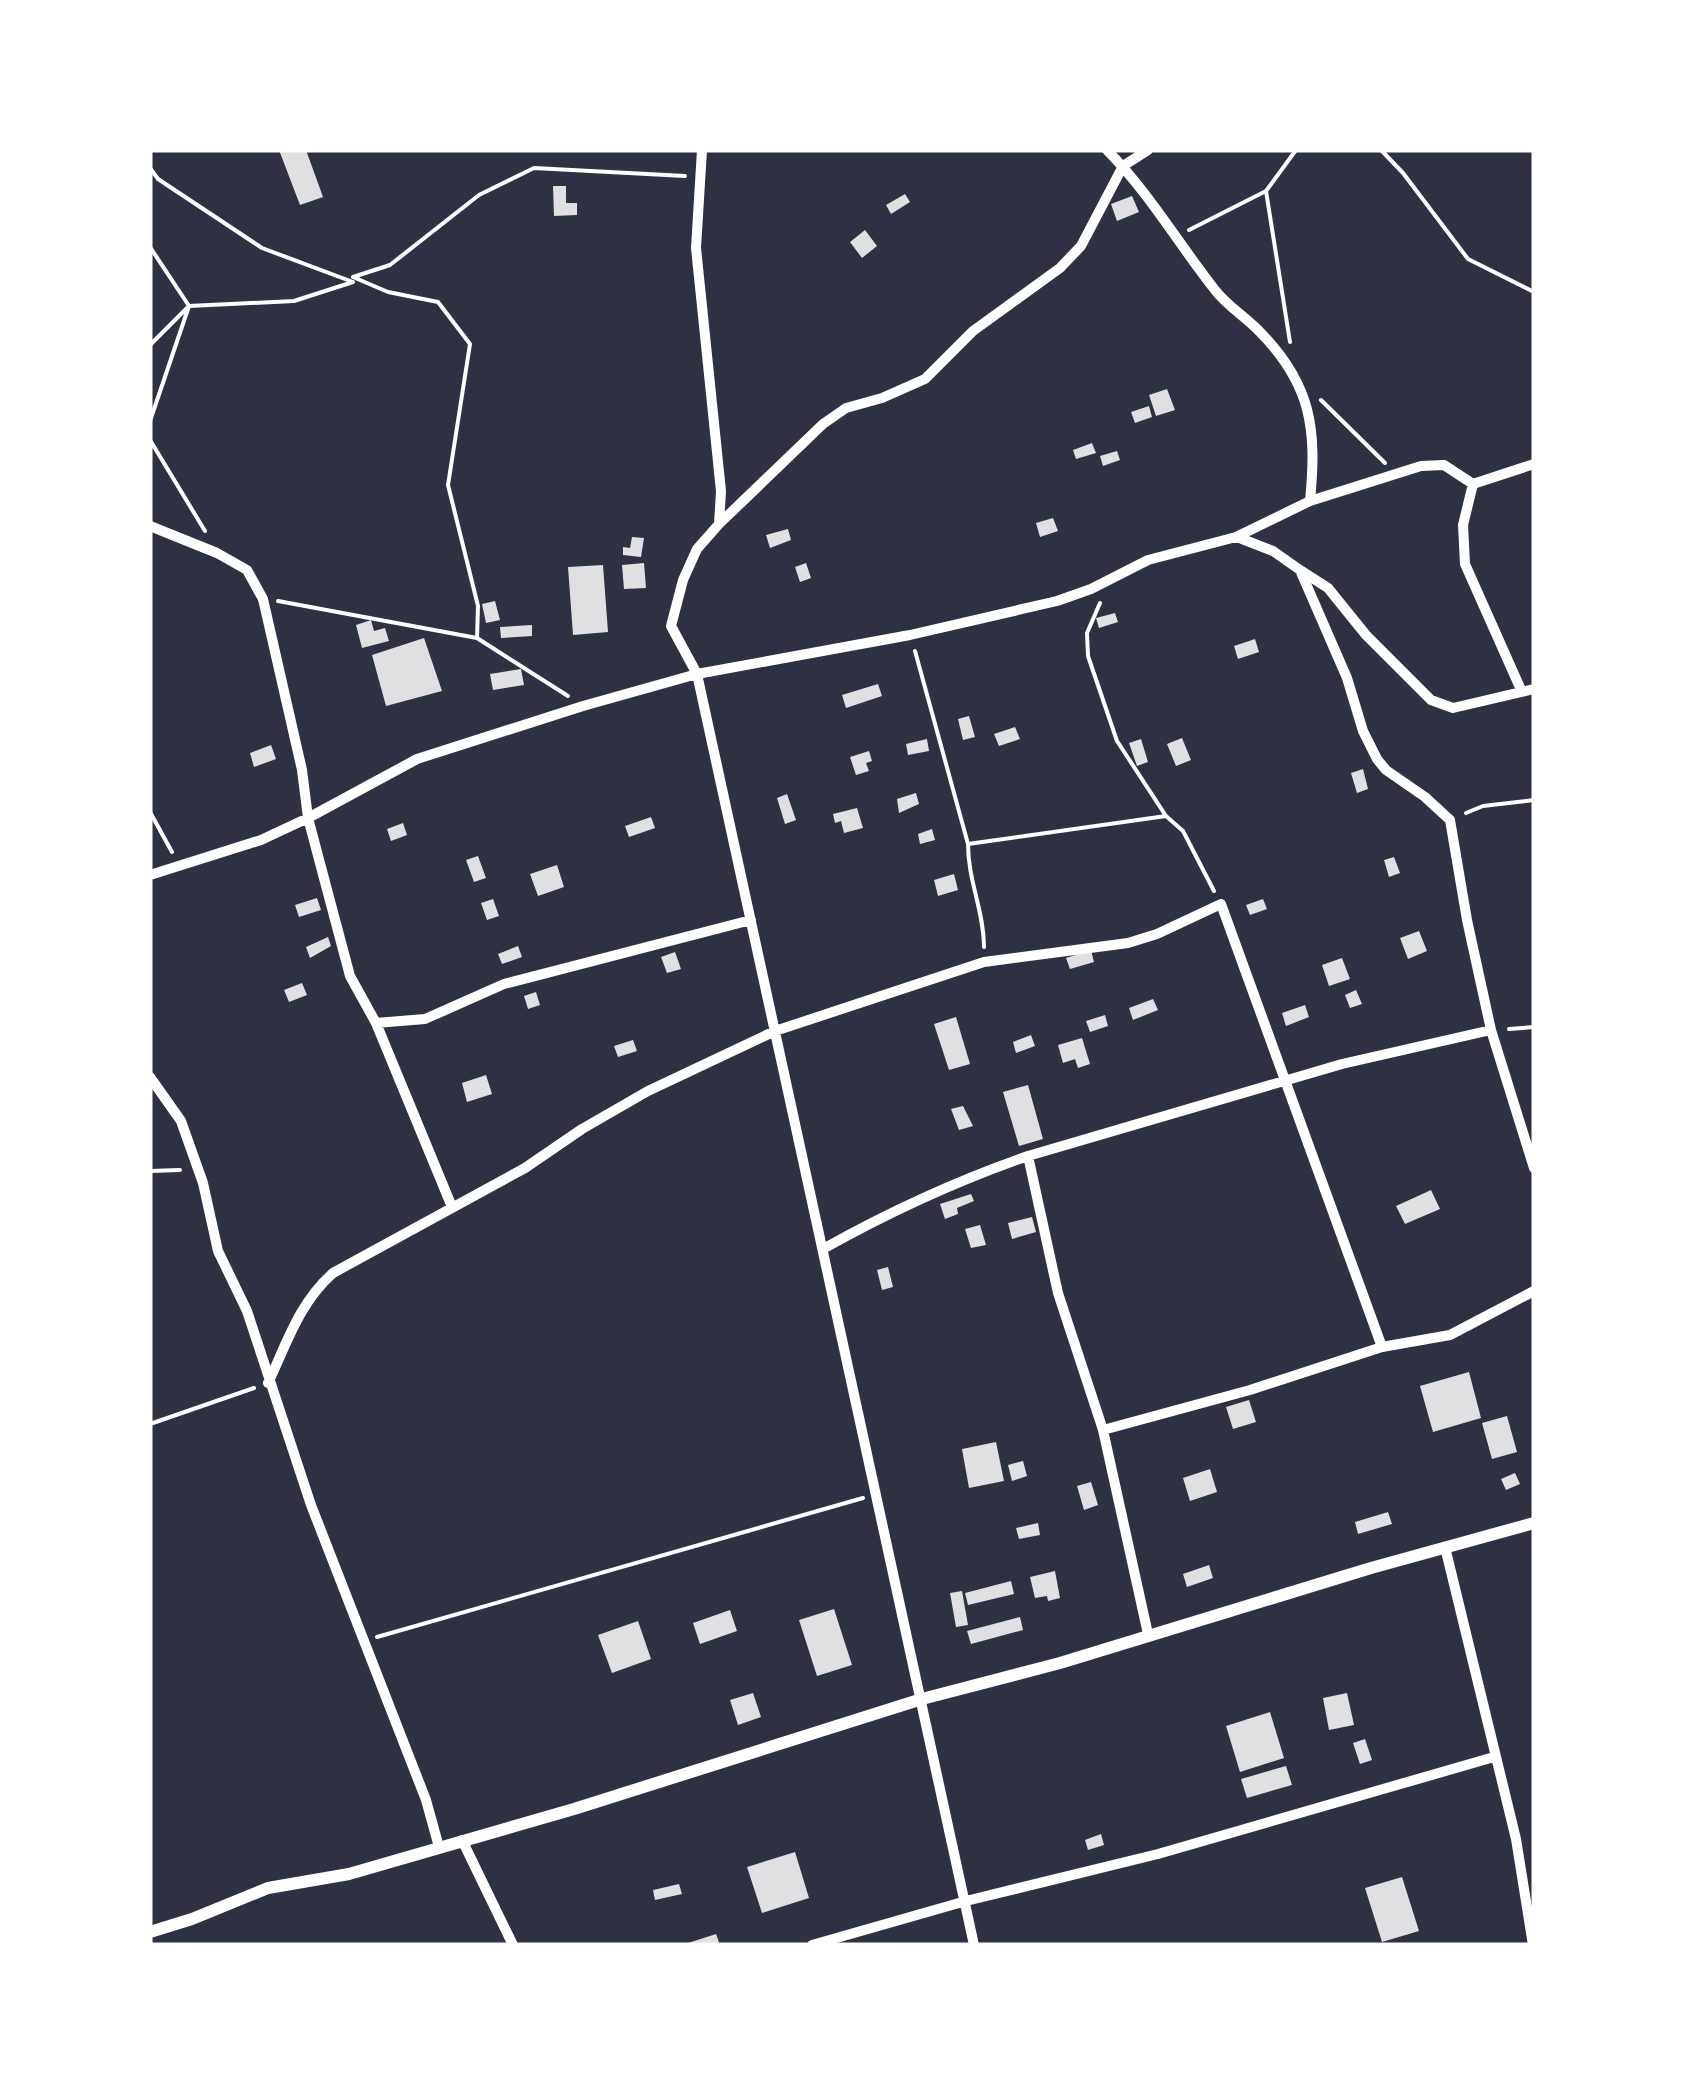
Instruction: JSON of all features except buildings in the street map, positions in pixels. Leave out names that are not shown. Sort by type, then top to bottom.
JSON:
[{"type":"street","points":[[702,150],[696,248],[721,491],[720,524]]},
{"type":"street","points":[[1107,150],[1149,196],[1218,294],[1261,333],[1295,375],[1313,430],[1310,501]]},
{"type":"street","points":[[974,1945],[696,674],[671,626],[697,550],[720,524],[822,424],[846,408],[882,398],[925,379],[973,331],[1060,268],[1081,246],[1123,166],[1148,150]]},
{"type":"street","points":[[1474,484],[1534,464]]},
{"type":"street","points":[[150,874],[261,840],[417,760],[583,706],[696,674],[910,635],[1075,596],[1148,560],[1236,536],[1310,501],[1421,466],[1444,465],[1474,484]]},
{"type":"street","points":[[1236,536],[1273,550],[1328,588],[1366,635],[1431,700],[1453,708],[1528,690],[1465,564],[1462,525],[1474,484]]},
{"type":"street","points":[[150,526],[217,553],[247,570],[263,599],[302,770],[308,818],[350,976],[376,1022],[452,1207]]},
{"type":"street","points":[[1300,570],[1348,678],[1363,731],[1376,759],[1450,820],[1492,1030],[1534,1168]]},
{"type":"street","points":[[268,1383],[312,1292],[333,1273],[524,1168],[648,1091],[775,1032],[984,962],[1128,943],[1157,934],[1220,904],[1382,1347]]},
{"type":"street","points":[[376,1022],[425,1019],[504,984],[751,920]]},
{"type":"street","points":[[823,1249],[876,1218],[1028,1156],[1287,1080],[1492,1030]]},
{"type":"street","points":[[150,1077],[181,1121],[198,1168],[218,1251],[247,1311],[311,1505],[426,1800],[439,1847]]},
{"type":"street","points":[[1028,1156],[1058,1293],[1103,1430],[1148,1634]]},
{"type":"street","points":[[1103,1430],[1250,1390],[1382,1347],[1450,1335],[1534,1291]]},
{"type":"street","points":[[150,1932],[192,1920],[268,1888],[349,1874],[574,1809],[922,1699],[1060,1663],[1534,1523]]},
{"type":"street","points":[[1445,1547],[1516,1840],[1533,1945]]},
{"type":"street","points":[[812,1945],[966,1901],[1158,1854],[1494,1758]]},
{"type":"street","points":[[462,1840],[513,1945]]},
{"type":"path","points":[[1176,237],[1266,191],[1296,150]]},
{"type":"path","points":[[1382,150],[1468,259],[1534,292]]},
{"type":"path","points":[[150,168],[158,179],[262,248],[388,292],[438,302],[470,344],[448,485],[478,606],[477,638]]},
{"type":"path","points":[[150,345],[189,306],[294,301],[390,264],[479,195],[534,168],[700,177]]},
{"type":"path","points":[[1266,191],[1295,375]]},
{"type":"path","points":[[150,246],[189,306]]},
{"type":"path","points":[[150,421],[189,306]]},
{"type":"path","points":[[1320,400],[1396,474]]},
{"type":"path","points":[[150,440],[217,553]]},
{"type":"path","points":[[1106,592],[1087,633],[1088,656],[1117,741],[1166,816],[1183,831],[1220,904]]},
{"type":"path","points":[[263,599],[477,638],[583,706]]},
{"type":"path","points":[[910,635],[968,844],[968,870],[982,924],[984,962]]},
{"type":"path","points":[[1450,820],[1482,806],[1534,800]]},
{"type":"path","points":[[150,812],[179,866]]},
{"type":"path","points":[[968,844],[1166,816]]},
{"type":"path","points":[[1492,1030],[1534,1027]]},
{"type":"path","points":[[150,1171],[198,1168]]},
{"type":"path","points":[[150,1424],[268,1383]]},
{"type":"path","points":[[365,1640],[877,1494]]}]
